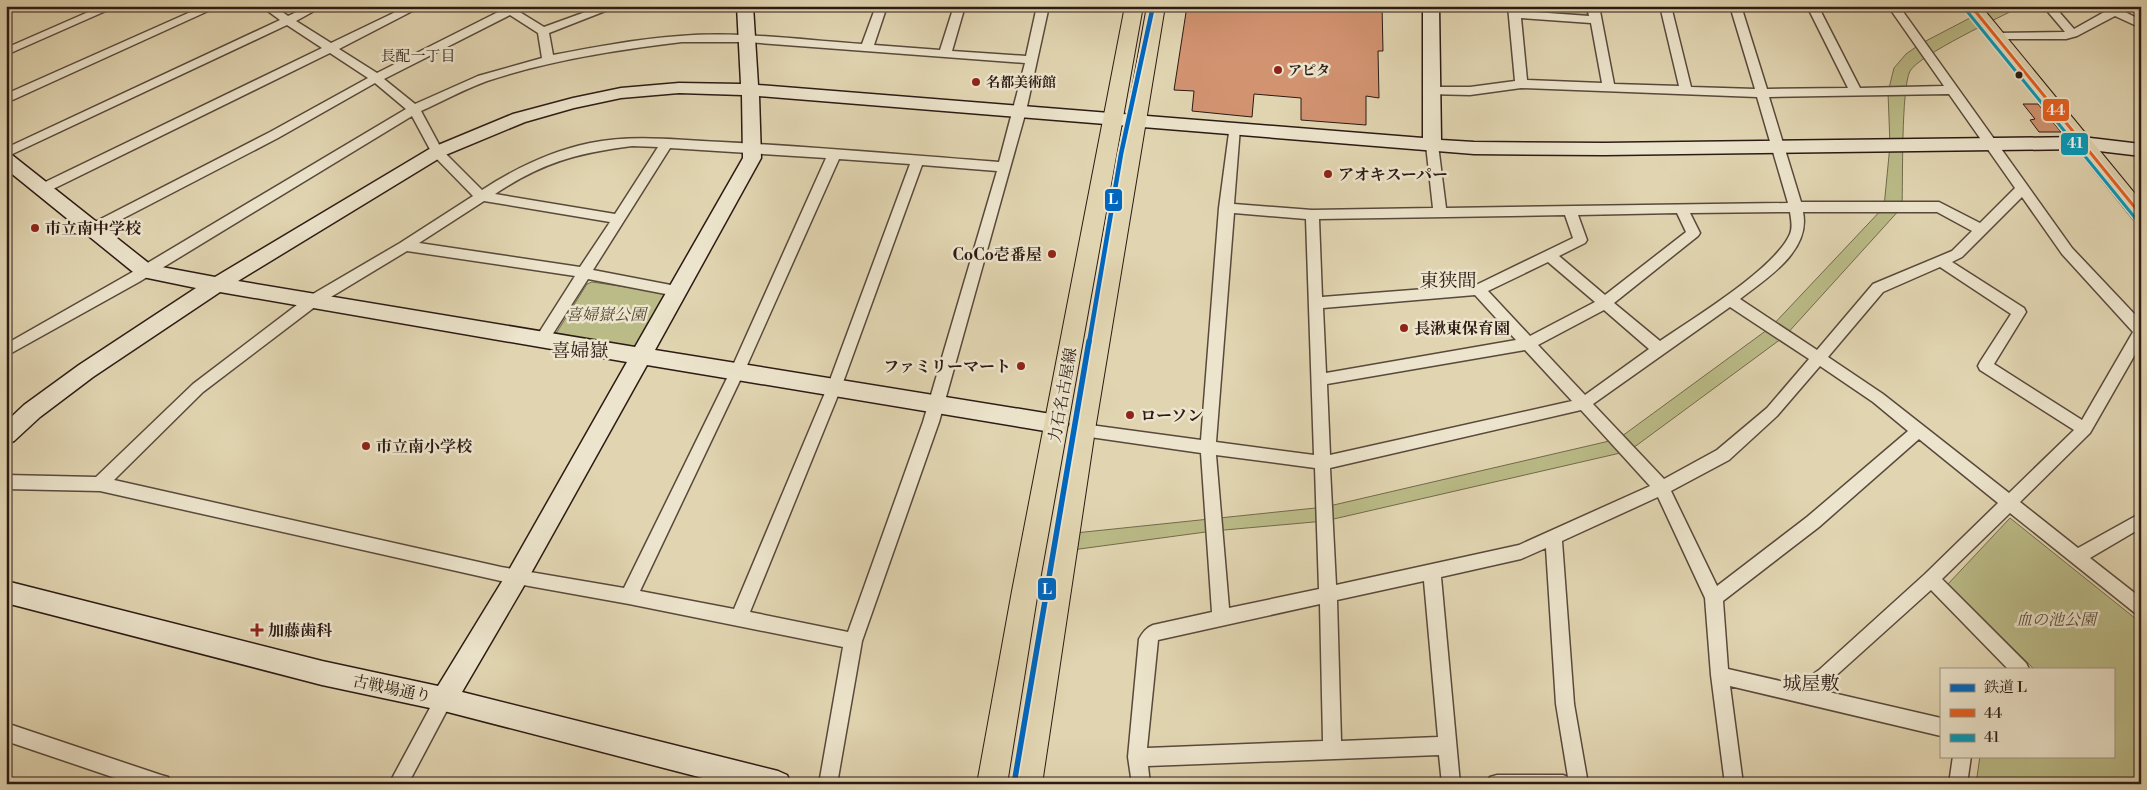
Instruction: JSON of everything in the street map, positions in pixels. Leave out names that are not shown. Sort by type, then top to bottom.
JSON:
[{"type":"main road","name":"力石名古屋線","points":[[992,784],[1025,591],[1134,6]]},
{"type":"main road","name":"力石名古屋線","points":[[1027,784],[1083,430],[1156,6]]},
{"type":"main road","points":[[1971,6],[2141,215]]},
{"type":"street","points":[[6,52],[112,6]]},
{"type":"street","points":[[6,100],[214,6]]},
{"type":"street","points":[[266,6],[376,78],[414,109],[437,152],[481,196],[619,219]]},
{"type":"street","points":[[6,153],[318,6]]},
{"type":"street","points":[[44,188],[417,6]]},
{"type":"street","points":[[543,31],[613,6]]},
{"type":"street","points":[[398,784],[444,699],[516,577],[752,158],[745,6]]},
{"type":"street","points":[[867,47],[882,6]]},
{"type":"street","points":[[945,53],[960,6]]},
{"type":"street","points":[[828,784],[853,641],[937,403],[1020,111],[1043,6]]},
{"type":"street","points":[[1431,6],[1432,144],[1440,213]]},
{"type":"street","points":[[1593,6],[1609,87]]},
{"type":"street","points":[[1665,6],[1686,90]]},
{"type":"street","points":[[1083,430],[1322,462],[1563,410],[1594,399],[1659,349],[1731,300],[1780,256],[1797,232],[1795,207],[1779,146],[1735,6]]},
{"type":"street","points":[[1812,6],[1856,92]]},
{"type":"street","points":[[1801,693],[1824,676],[1931,579],[2085,429],[2141,331],[2068,251],[1893,6]]},
{"type":"street","points":[[2048,6],[2072,34]]},
{"type":"street","points":[[92,229],[274,135],[376,78],[515,8],[543,31],[548,60]]},
{"type":"street","points":[[1996,36],[2066,36],[2119,9],[2141,25]]},
{"type":"street","points":[[1521,84],[1515,10],[1595,20]]},
{"type":"street","points":[[6,350],[145,271],[414,109],[482,79],[548,60],[606,48],[682,39],[747,39],[1030,60]]},
{"type":"street","points":[[1431,90],[1470,91],[1521,84],[1762,93],[1952,90]]},
{"type":"street","points":[[6,435],[32,411],[86,371],[219,285],[437,152],[519,118],[573,103],[621,93],[679,88],[750,90],[1432,144],[1538,149],[2082,143],[2141,150]]},
{"type":"street","points":[[1221,618],[1208,448],[1234,128]]},
{"type":"street","points":[[100,484],[198,388],[311,302],[405,246],[513,176],[560,155],[591,147],[632,142],[753,148],[1004,167]]},
{"type":"street","points":[[542,339],[666,144]]},
{"type":"street","points":[[629,596],[737,372],[834,155]]},
{"type":"street","points":[[6,159],[145,271],[311,302],[1057,424]]},
{"type":"street","points":[[739,618],[834,388],[917,161]]},
{"type":"street","points":[[1141,784],[1137,757],[1148,639],[1153,634],[1521,552],[1662,488],[1723,455],[1754,429],[1772,412],[1878,288],[1957,254],[2022,188]]},
{"type":"street","points":[[1226,208],[1312,215],[1795,207],[1939,208],[1980,230]]},
{"type":"street","points":[[1319,380],[1528,344],[1606,302],[1693,233],[1682,210]]},
{"type":"street","points":[[1315,303],[1478,290],[1580,240],[1570,211]]},
{"type":"street","points":[[1312,215],[1328,595],[1332,750]]},
{"type":"street","points":[[405,246],[585,273],[676,291]]},
{"type":"street","points":[[1549,255],[1659,349]]},
{"type":"street","points":[[1942,262],[2019,312],[1986,366],[2085,429]]},
{"type":"street","points":[[1478,290],[1662,488],[1714,598],[1720,675],[1734,784]]},
{"type":"street","points":[[1731,300],[1878,398],[2141,608]]},
{"type":"street","points":[[1714,598],[1813,522],[1919,430]]},
{"type":"street","points":[[6,482],[100,484],[516,577],[629,596],[853,641]]},
{"type":"street","points":[[2078,557],[2141,520]]},
{"type":"street","points":[[1554,538],[1565,704],[1579,784]]},
{"type":"street","points":[[1432,571],[1451,784]]},
{"type":"street","points":[[1931,579],[2019,668]]},
{"type":"street","name":"古戦場通り","points":[[6,592],[322,673],[444,699],[778,784]]},
{"type":"street","points":[[1720,675],[1940,727]]},
{"type":"street","points":[[6,732],[148,782]]},
{"type":"street","points":[[1137,757],[1449,746]]},
{"type":"street","points":[[1958,784],[1962,758]]},
{"type":"street","points":[[1497,784],[1563,784]]},
{"type":"green space","points":[[1519,6],[1587,6],[1587,18],[1520,11]]},
{"type":"green space","points":[[1993,6],[2022,6],[1944,46],[1910,71],[1905,96],[1902,207],[1785,336],[1629,451],[1325,521],[1213,531],[1072,550],[1075,533],[1325,507],[1618,439],[1771,327],[1884,207],[1890,145],[1888,92],[1894,68],[1906,54],[1920,44]]},
{"type":"green space","name":"喜婦嶽公園","points":[[592,282],[667,293],[642,346],[633,349],[555,335],[587,284]]},
{"type":"green space","name":"血の池公園","points":[[2010,518],[2141,623],[2141,784],[1976,784],[1980,758],[2114,758],[2114,668],[2033,668],[1948,584]]},
{"type":"building","name":"アピタ","points":[[1187,6],[1382,6],[1383,51],[1378,51],[1379,98],[1366,96],[1366,125],[1301,120],[1301,98],[1254,94],[1252,117],[1192,111],[1194,91],[1174,90]]},
{"type":"building","points":[[2023,104],[2038,104],[2061,132],[2039,132],[2030,120],[2035,119]]},
{"type":"rail line","name":"L","points":[[1014,784],[1121,154],[1153,6]]},
{"type":"transit line","name":"44","points":[[1971,6],[2141,215]]},
{"type":"transit line","name":"41","points":[[1966,10],[2136,219]]},
{"type":"place","name":"アピタ","points":[[1278,70]]},
{"type":"place","name":"名都美術館","points":[[976,82]]},
{"type":"place","name":"アオキスーパー","points":[[1328,174]]},
{"type":"place","name":"市立南中学校","points":[[35,228]]},
{"type":"place","name":"CoCo壱番屋","points":[[1052,254]]},
{"type":"place","name":"長湫東保育園","points":[[1404,328]]},
{"type":"place","name":"ファミリーマート","points":[[1021,366]]},
{"type":"place","name":"ローソン","points":[[1130,415]]},
{"type":"place","name":"市立南小学校","points":[[366,446]]},
{"type":"place","name":"加藤歯科","points":[[257,630]]},
{"type":"district","name":"長配一丁目","points":[[418,56]]},
{"type":"district","name":"東狭間","points":[[1448,280]]},
{"type":"district","name":"喜婦嶽","points":[[580,350]]},
{"type":"district","name":"城屋敷","points":[[1811,683]]}]
